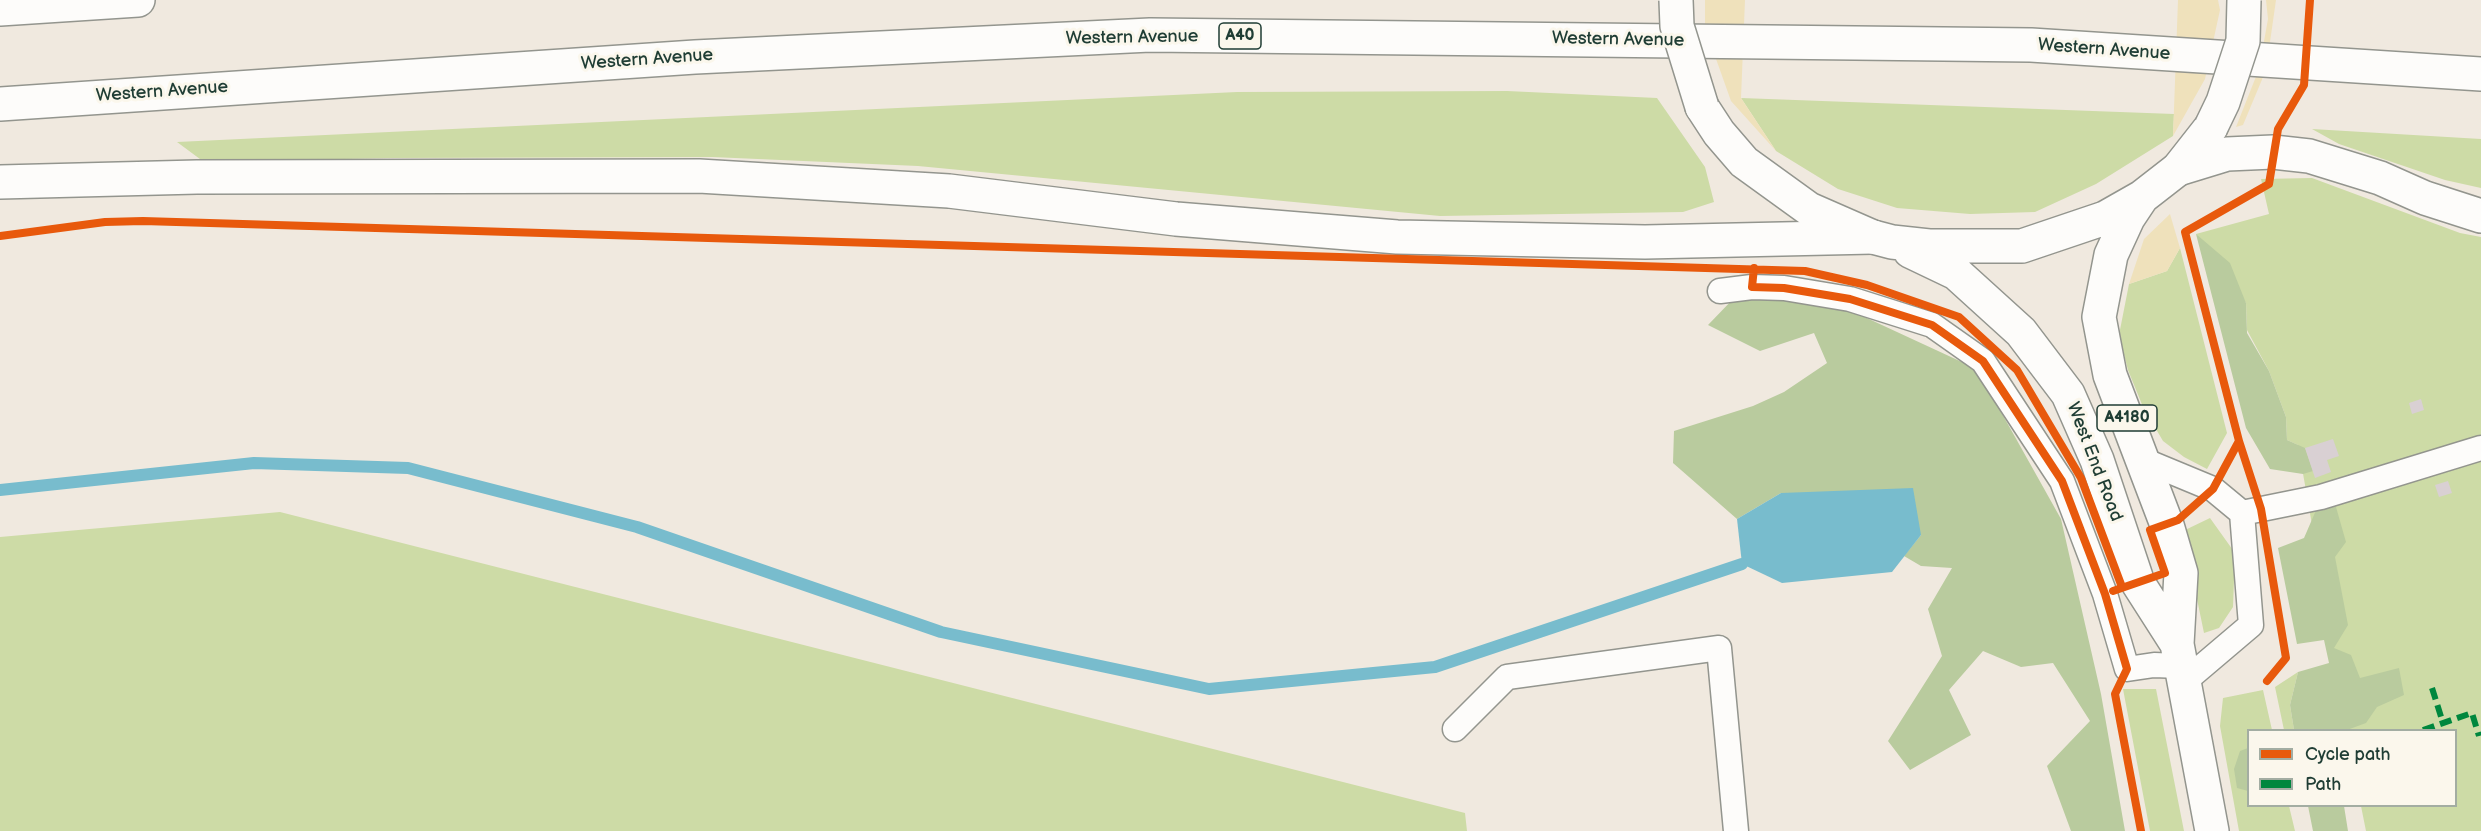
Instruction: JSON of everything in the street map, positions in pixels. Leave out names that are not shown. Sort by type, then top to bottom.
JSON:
[{"type":"main road","points":[[0,9],[138,0]]},
{"type":"main road","name":"West End Road","points":[[1676,0],[1677,26],[1702,106],[1719,133],[1744,162],[1809,208],[1956,273],[2021,332],[2068,394],[2097,460],[2138,582],[2181,664]]},
{"type":"main road","points":[[0,182],[209,177],[699,176],[950,191],[1176,219],[1397,237],[1646,242],[1883,240],[1973,248],[2022,246],[2105,218],[2142,197],[2178,169],[2211,127],[2223,102],[2243,41],[2244,0]]},
{"type":"main road","name":"Western Avenue","points":[[0,104],[694,57],[1150,36],[2031,45],[2481,74]]},
{"type":"main road","points":[[2178,169],[2227,154],[2273,152],[2308,156],[2380,178],[2425,198],[2481,216]]},
{"type":"main road","name":"West End Road","points":[[2142,197],[2128,218],[2111,255],[2099,317],[2110,375],[2143,460],[2181,573],[2181,664],[2212,831]]},
{"type":"lane","points":[[1720,291],[1752,287],[1784,288],[1850,299],[1932,325],[1983,361],[2062,481],[2105,594],[2127,669],[2181,664],[2251,625],[2242,513],[2213,489],[2143,460]]},
{"type":"lane","points":[[2242,513],[2321,497],[2481,447]]},
{"type":"lane","points":[[1455,729],[1507,677],[1719,648],[1736,831]]},
{"type":"green space","points":[[1507,91],[1657,98],[1705,167],[1714,202],[1683,212],[1440,216],[918,166],[712,157],[392,158],[204,162],[177,142],[1237,92]]},
{"type":"green space","points":[[1741,98],[2174,114],[2173,136],[2096,184],[2035,212],[1970,214],[1897,208],[1838,189],[1776,151]]},
{"type":"green space","points":[[2312,129],[2481,139],[2481,188],[2445,180],[2339,144]]},
{"type":"green space","points":[[2312,178],[2460,233],[2481,237],[2481,831],[2366,831],[2361,807],[2457,807],[2457,729],[2348,729],[2298,445],[2287,440],[2286,417],[2269,371],[2247,330],[2246,303],[2196,234],[2269,214],[2261,179]]},
{"type":"green space","points":[[2196,234],[2230,263],[2246,303],[2247,333],[2269,371],[2286,417],[2287,440],[2305,448],[2313,471],[2303,474],[2270,469],[2246,428]]},
{"type":"green space","points":[[2180,248],[2227,433],[2207,469],[2184,457],[2163,441],[2143,407],[2128,370],[2119,335],[2129,284],[2167,271]]},
{"type":"green space","points":[[1735,297],[1830,301],[1977,369],[2061,519],[2101,694],[2125,831],[2071,831],[2047,766],[2090,721],[2053,663],[2021,667],[1983,651],[1949,690],[1971,735],[1910,770],[1888,741],[1942,656],[1928,609],[1952,568],[1921,566],[1904,556],[1921,535],[1781,493],[1737,519],[1673,463],[1674,431],[1753,406],[1784,392],[1827,363],[1814,333],[1760,351],[1708,325]]},
{"type":"green space","points":[[2336,507],[2346,542],[2335,557],[2348,625],[2334,648],[2351,655],[2360,678],[2399,668],[2404,695],[2377,707],[2366,723],[2350,729],[2294,729],[2290,705],[2298,672],[2329,663],[2324,640],[2297,644],[2278,548],[2304,538],[2317,508]]},
{"type":"green space","points":[[280,512],[1465,813],[1467,831],[0,831],[0,537]]},
{"type":"green space","points":[[2210,518],[2235,553],[2233,607],[2219,628],[2204,633],[2183,531]]},
{"type":"green space","points":[[2298,672],[2290,705],[2294,729],[2284,729],[2275,687]]},
{"type":"green space","points":[[2123,689],[2156,689],[2184,831],[2150,831]]},
{"type":"green space","points":[[2263,690],[2272,729],[2247,729],[2247,807],[2289,807],[2295,831],[2239,831],[2220,726],[2223,698]]},
{"type":"green space","points":[[2247,748],[2247,791],[2237,788],[2234,769],[2240,751]]},
{"type":"green space","points":[[2308,807],[2344,807],[2348,831],[2313,831]]},
{"type":"sand","points":[[1705,0],[1745,0],[1741,98],[1776,151],[1731,101],[1705,28]]},
{"type":"sand","points":[[2178,0],[2218,0],[2220,10],[2205,79],[2173,136]]},
{"type":"sand","points":[[2266,0],[2276,0],[2266,70],[2243,125],[2236,127],[2259,69],[2268,19]]},
{"type":"sand","points":[[2170,214],[2180,248],[2167,271],[2129,284],[2144,239]]},
{"type":"water","points":[[1913,488],[1921,535],[1892,572],[1782,583],[1742,564],[1737,519],[1781,493]]},
{"type":"building","points":[[2421,399],[2424,410],[2412,414],[2409,403]]},
{"type":"building","points":[[2333,439],[2339,456],[2327,460],[2331,472],[2315,478],[2305,448]]},
{"type":"building","points":[[2448,481],[2452,493],[2439,497],[2435,485]]},
{"type":"waterway","points":[[0,490],[254,463],[408,468],[637,527],[941,632],[1209,689],[1435,667],[1742,564]]},
{"type":"marked path","points":[[2432,688],[2443,723]]},
{"type":"marked path","points":[[2426,729],[2472,713],[2479,736]]},
{"type":"cycle path","points":[[2113,591],[2165,573],[2150,530],[2178,520],[2213,489],[2239,441],[2185,232],[2269,184],[2278,129],[2304,85],[2310,0]]},
{"type":"cycle path","points":[[0,236],[105,222],[143,221],[1805,271],[1867,285],[1959,317],[2017,370],[2081,478],[2122,587]]},
{"type":"cycle path","points":[[1754,268],[1752,287],[1784,288],[1850,299],[1932,325],[1983,361],[2062,481],[2105,594],[2127,669],[2115,694],[2141,831]]},
{"type":"cycle path","points":[[2239,441],[2261,509],[2286,658],[2267,681]]}]
